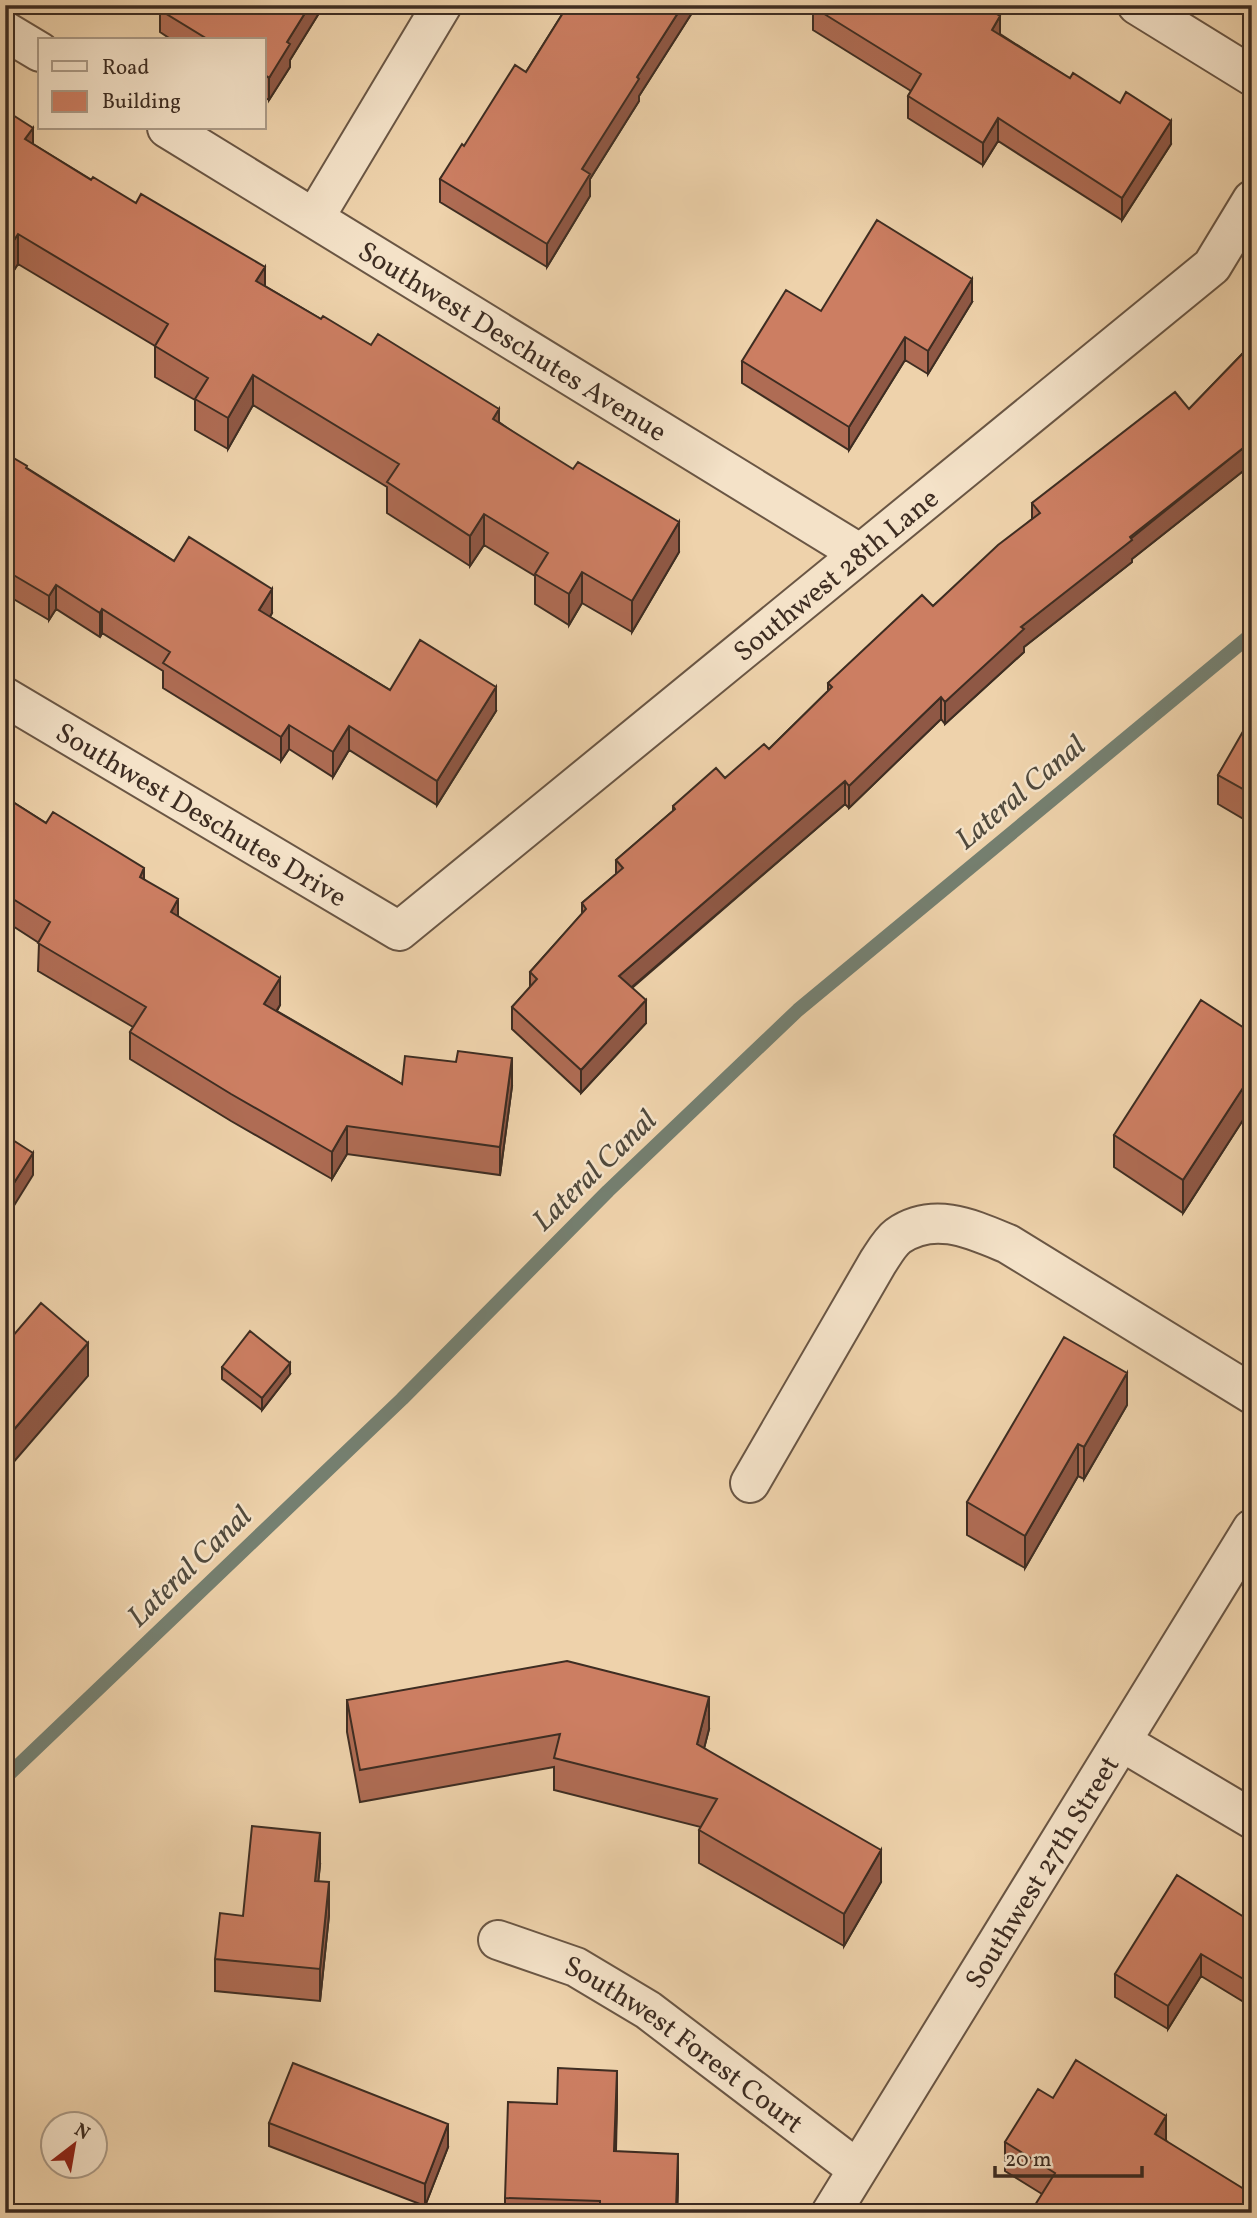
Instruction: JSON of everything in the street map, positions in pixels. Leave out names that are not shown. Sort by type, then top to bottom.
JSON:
[{"type":"street","points":[[315,217],[442,5]]},
{"type":"street","points":[[1137,5],[1252,76]]},
{"type":"street","points":[[5,30],[38,50]]},
{"type":"street","name":"Southwest Deschutes Avenue","points":[[170,130],[859,553]]},
{"type":"street","name":"Southwest 28th Lane","points":[[399,931],[1212,267],[1252,200]]},
{"type":"street","name":"Southwest Deschutes Drive","points":[[5,697],[399,931]]},
{"type":"street","points":[[750,1483],[877,1262],[896,1237],[917,1226],[945,1223],[974,1230],[1008,1244],[1252,1394]]},
{"type":"street","name":"Southwest 27th Street","points":[[831,2213],[1252,1529]]},
{"type":"street","points":[[1122,1742],[1252,1819]]},
{"type":"street","name":"Southwest Forest Court","points":[[498,1940],[576,1967],[648,2010],[857,2169]]},
{"type":"building","points":[[162,5],[310,5],[269,78],[266,76],[266,38],[206,38],[160,10]]},
{"type":"building","points":[[568,5],[683,5],[582,169],[590,174],[547,244],[440,179],[515,65],[526,72]]},
{"type":"building","points":[[982,5],[1000,16],[992,30],[1070,78],[1073,73],[1120,103],[1126,92],[1171,121],[1122,198],[998,118],[983,143],[908,96],[921,74],[813,7]]},
{"type":"building","points":[[5,110],[33,128],[25,139],[91,180],[93,177],[136,203],[141,194],[265,267],[256,281],[371,345],[378,334],[499,409],[493,419],[573,469],[578,462],[679,522],[632,601],[582,572],[569,594],[535,574],[548,553],[484,514],[470,536],[387,482],[399,464],[253,375],[228,418],[195,399],[208,378],[155,346],[168,324],[18,234],[5,254]]},
{"type":"building","points":[[877,220],[972,279],[928,351],[905,337],[849,427],[742,361],[786,290],[821,311]]},
{"type":"building","points":[[1252,337],[1252,441],[1021,627],[1024,629],[945,702],[941,697],[849,786],[845,781],[619,976],[646,1000],[581,1070],[512,1007],[537,979],[530,972],[586,909],[582,903],[623,868],[616,860],[675,809],[673,806],[716,768],[725,778],[764,744],[769,749],[832,687],[828,683],[922,595],[933,606],[998,545],[1040,513],[1032,503],[1175,392],[1189,409],[1249,347],[1246,344]]},
{"type":"building","points":[[5,453],[174,561],[189,537],[272,589],[259,610],[390,690],[420,640],[496,687],[437,781],[349,726],[333,752],[289,725],[281,737],[163,663],[170,652],[102,609],[100,613],[56,585],[49,596],[5,570]]},
{"type":"building","points":[[1249,721],[1252,722],[1252,794],[1218,775]]},
{"type":"building","points":[[5,797],[46,823],[53,812],[144,868],[140,877],[178,899],[171,912],[280,978],[264,1004],[402,1084],[405,1056],[456,1062],[458,1051],[512,1058],[500,1147],[347,1126],[332,1152],[130,1032],[146,1007],[38,943],[50,922],[5,894]]},
{"type":"building","points":[[1201,1000],[1252,1033],[1252,1074],[1183,1180],[1114,1135]]},
{"type":"building","points":[[5,1135],[33,1153],[5,1197]]},
{"type":"building","points":[[41,1303],[88,1343],[5,1440],[5,1345]]},
{"type":"building","points":[[250,1331],[290,1363],[262,1398],[222,1367]]},
{"type":"building","points":[[1064,1337],[1127,1373],[1084,1447],[1078,1444],[1025,1536],[967,1502]]},
{"type":"building","points":[[567,1661],[709,1697],[697,1744],[881,1850],[844,1914],[699,1830],[717,1799],[554,1758],[560,1734],[360,1770],[347,1700]]},
{"type":"building","points":[[252,1826],[320,1833],[315,1881],[329,1882],[320,1969],[215,1959],[220,1913],[243,1916]]},
{"type":"building","points":[[1177,1875],[1252,1922],[1252,1984],[1201,1954],[1168,2006],[1115,1974]]},
{"type":"building","points":[[1076,2060],[1166,2116],[1155,2134],[1252,2194],[1252,2213],[1030,2213],[1055,2173],[1005,2142],[1038,2089],[1053,2098]]},
{"type":"building","points":[[293,2063],[448,2124],[425,2184],[269,2123]]},
{"type":"building","points":[[558,2068],[617,2071],[614,2151],[678,2154],[676,2209],[656,2208],[656,2213],[600,2213],[600,2201],[505,2198],[508,2102],[557,2104]]},
{"type":"waterway","name":"Lateral Canal","points":[[5,1778],[402,1399],[608,1191],[798,1010],[1252,634]]}]
